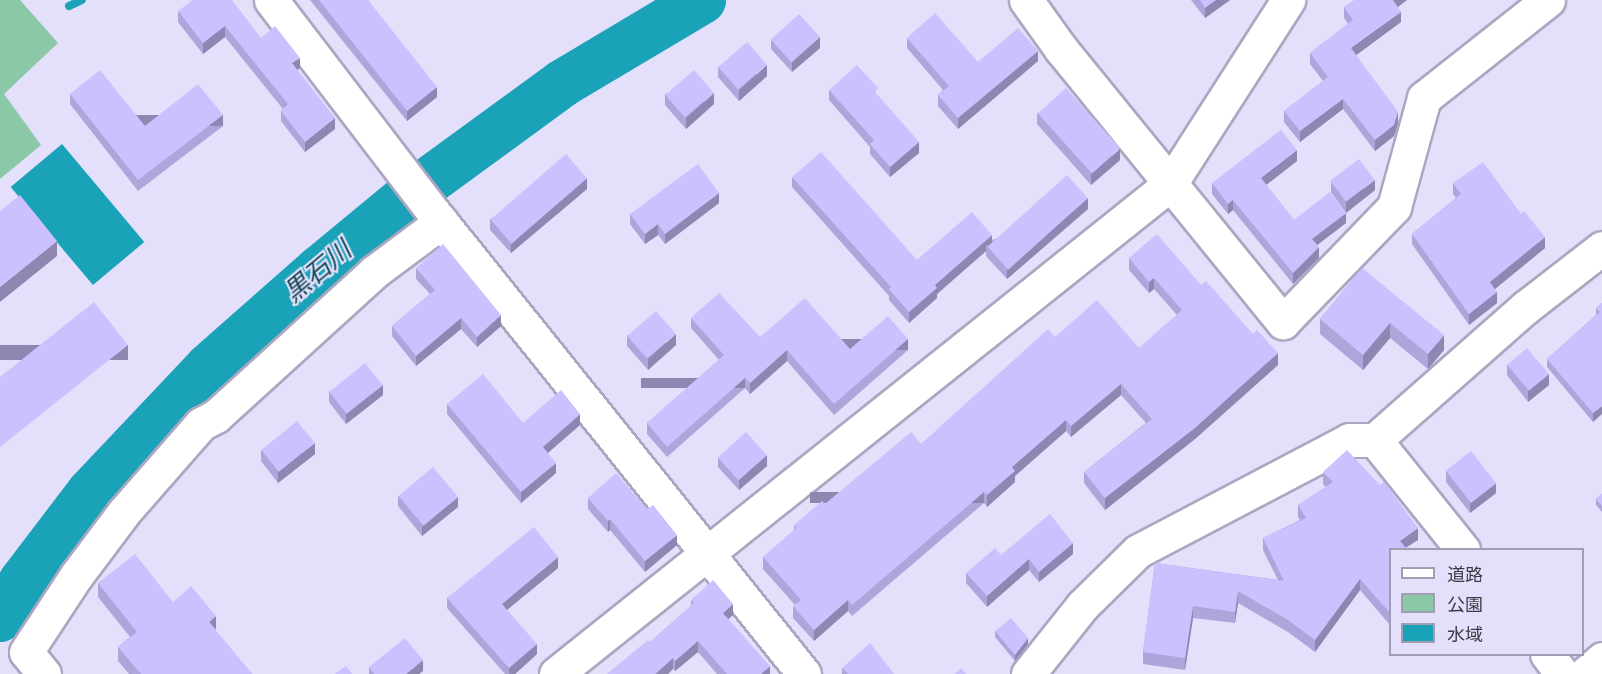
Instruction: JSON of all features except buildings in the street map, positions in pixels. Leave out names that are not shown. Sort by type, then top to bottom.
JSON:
[{"type":"street","points":[[271,0],[438,217],[804,674]]},
{"type":"street","points":[[1026,0],[1061,49],[1283,322],[1394,207],[1424,98],[1548,0]]},
{"type":"street","points":[[556,674],[1170,184],[1288,0]]},
{"type":"street","points":[[44,674],[26,652],[76,576],[117,521],[193,432],[201,424],[216,416],[438,217]]},
{"type":"street","points":[[1028,674],[1082,606],[1138,551],[1349,440],[1375,440],[1526,307],[1602,248]]},
{"type":"street","points":[[1375,440],[1462,548]]},
{"type":"street","points":[[1548,656],[1562,674]]},
{"type":"street","points":[[1585,674],[1602,659]]},
{"type":"green space","points":[[0,0],[20,0],[58,43],[4,94],[41,145],[0,179]]},
{"type":"water","points":[[62,144],[144,242],[93,285],[11,187]]},
{"type":"waterway","points":[[69,6],[82,0]]},
{"type":"waterway","name":"黒石川","points":[[0,618],[23,581],[90,493],[209,367],[319,270],[411,194],[563,83],[702,0]]}]
